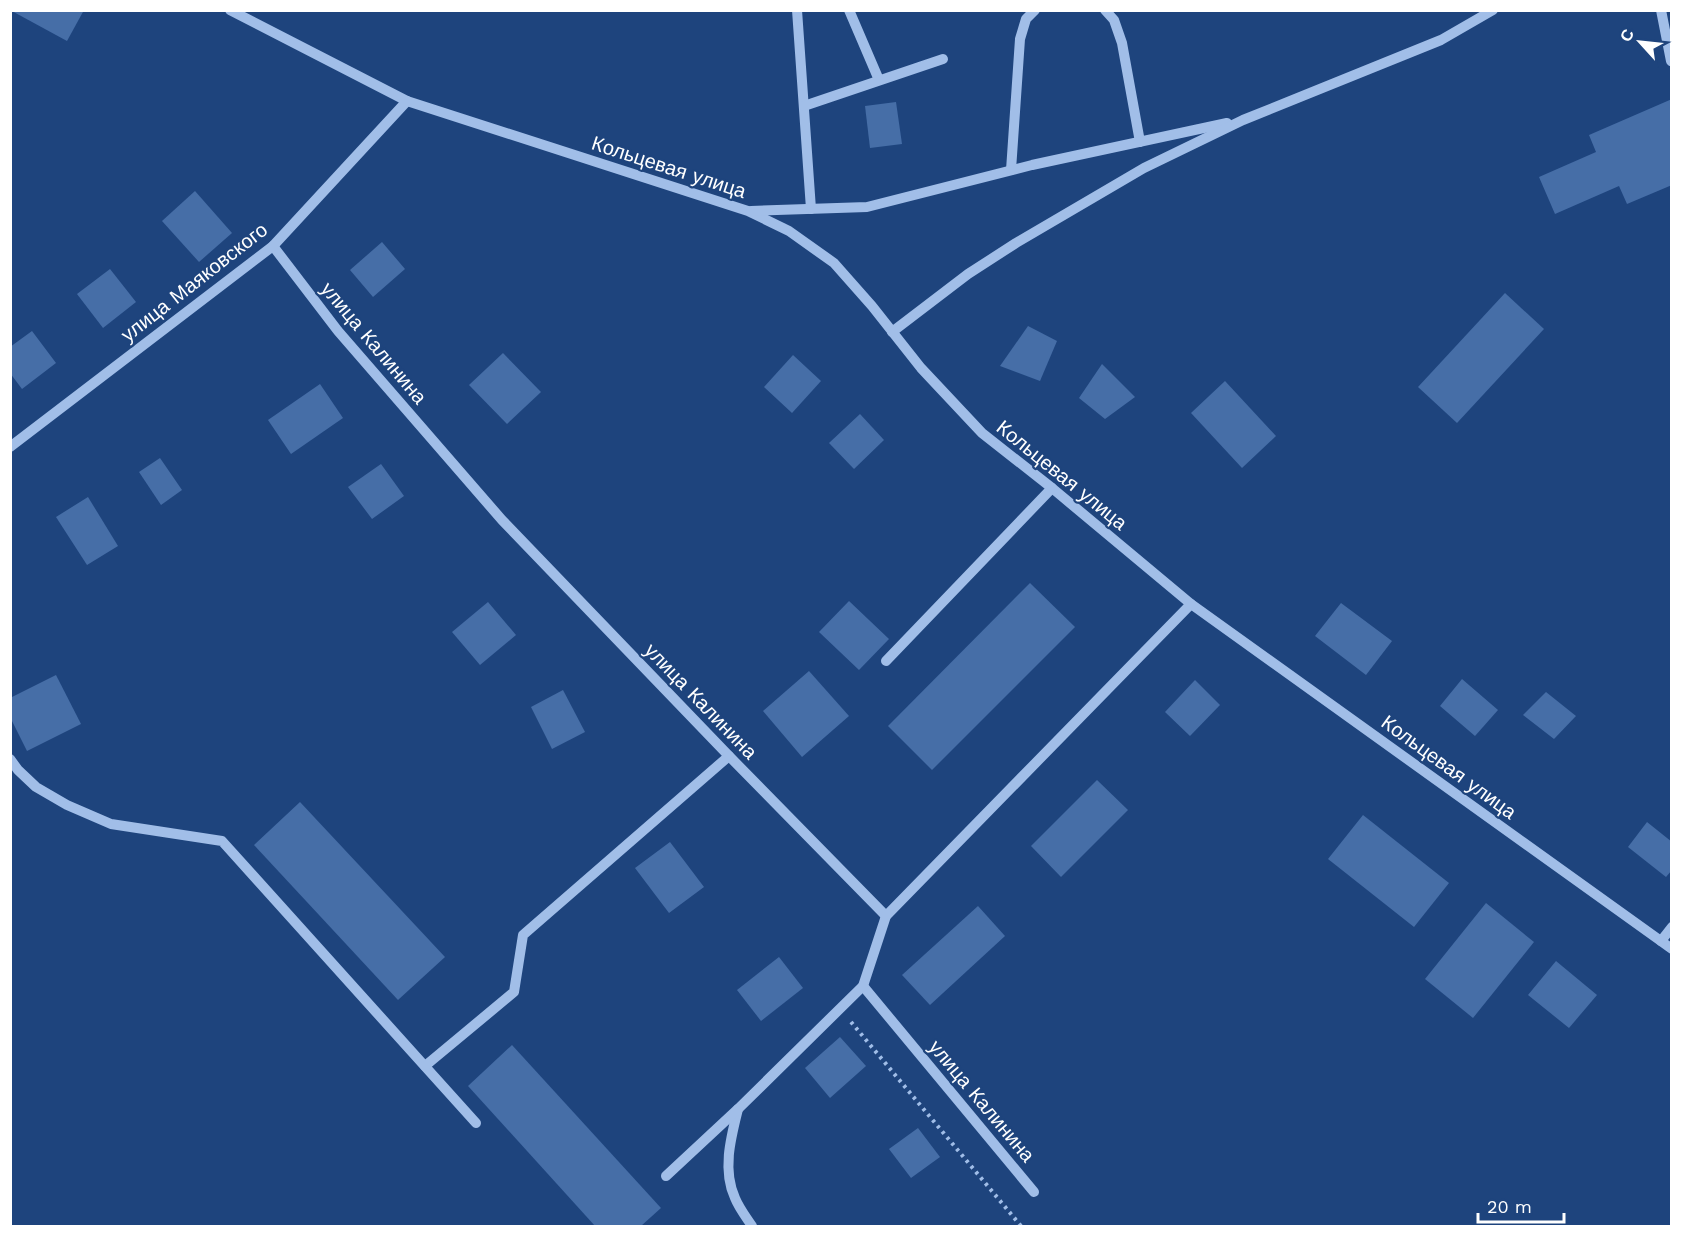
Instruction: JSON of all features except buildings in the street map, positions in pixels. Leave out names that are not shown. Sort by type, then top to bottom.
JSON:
[{"type":"street","name":"Кольцевая улица","points":[[230,10],[407,101],[748,211],[789,231],[834,263],[921,368],[982,433],[1191,604],[1671,949]]},
{"type":"street","points":[[797,10],[811,209]]},
{"type":"street","points":[[849,10],[879,80]]},
{"type":"street","points":[[1011,170],[1020,39],[1026,19],[1035,10]]},
{"type":"street","points":[[1105,10],[1114,20],[1122,43],[1140,142]]},
{"type":"street","points":[[892,332],[968,274],[1144,168],[1243,120],[1441,40],[1493,10]]},
{"type":"street","points":[[1661,10],[1671,61]]},
{"type":"street","points":[[804,106],[943,59]]},
{"type":"street","name":"улица Маяковского","points":[[10,447],[273,246],[407,101]]},
{"type":"street","points":[[748,211],[867,207],[1011,170],[1243,120]]},
{"type":"street","name":"улица Калинина","points":[[273,246],[338,332],[502,520],[886,916]]},
{"type":"street","points":[[886,661],[1052,488]]},
{"type":"street","points":[[666,1176],[863,986],[886,916],[1191,604]]},
{"type":"street","points":[[425,1066],[514,992],[523,935],[729,756]]},
{"type":"street","points":[[10,759],[36,787],[67,805],[111,824],[222,841],[476,1123]]},
{"type":"street","points":[[1661,941],[1671,927]]},
{"type":"street","name":"улица Калинина","points":[[863,986],[1034,1192]]},
{"type":"street","points":[[738,1109],[731,1137],[727,1170],[734,1197],[752,1227]]},
{"type":"path","points":[[840,1009],[1021,1227]]}]
